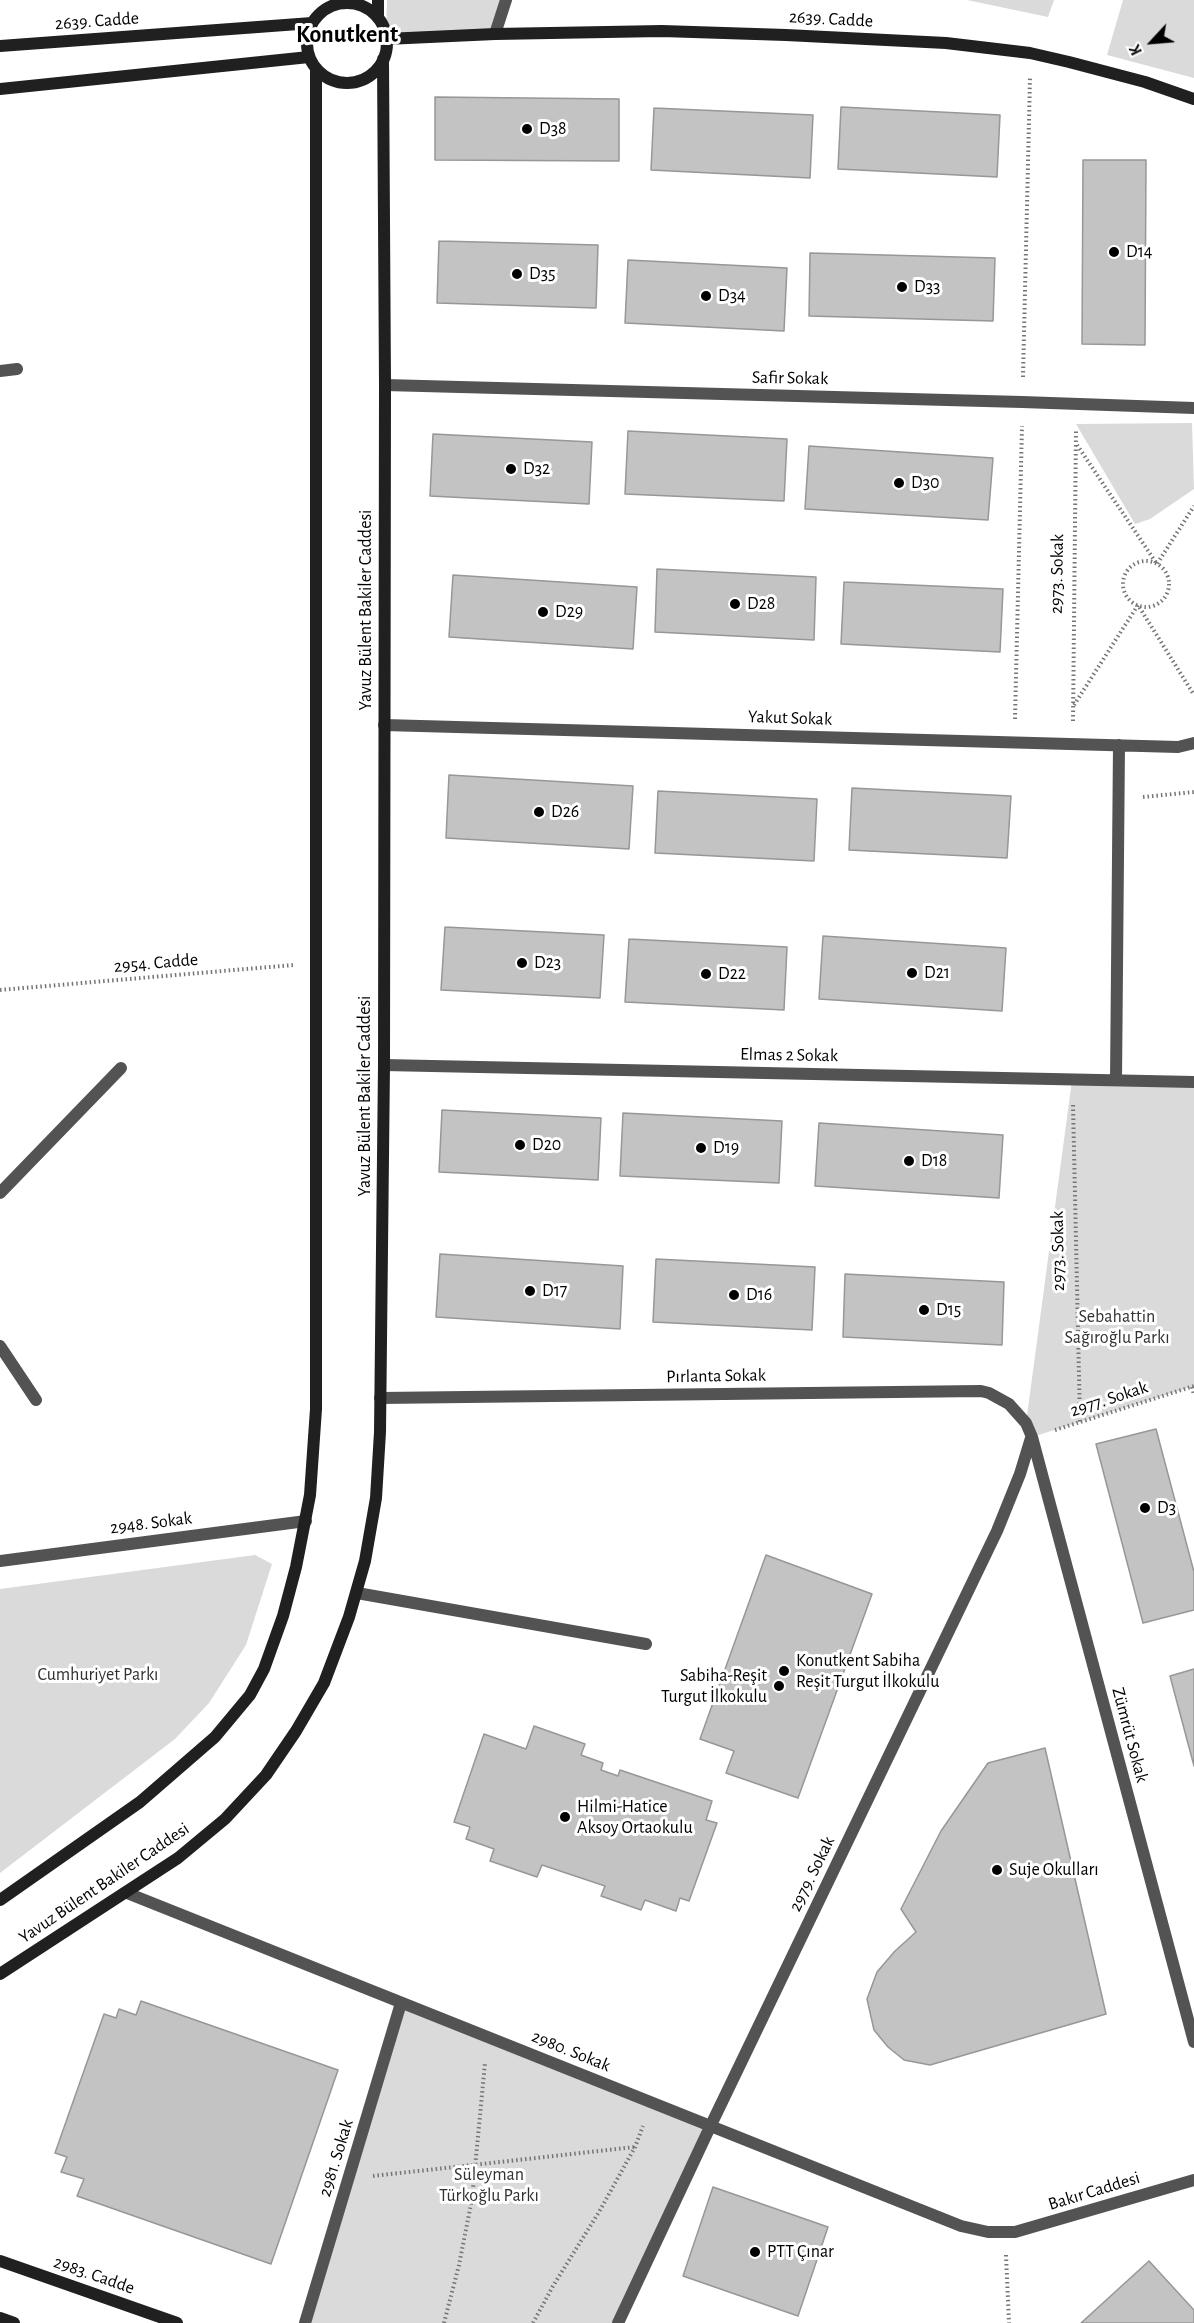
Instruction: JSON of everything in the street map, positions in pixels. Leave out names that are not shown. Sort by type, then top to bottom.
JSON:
[{"type":"street","points":[[319,0],[316,18],[308,33],[309,57],[316,69],[334,81],[346,84],[368,77],[383,59],[386,39],[384,28],[378,18],[378,0]]},
{"type":"street","points":[[495,34],[506,0]]},
{"type":"street","name":"2639. Cadde","points":[[0,46],[316,18],[328,8],[350,3],[371,11],[378,18]]},
{"type":"street","name":"2639. Cadde","points":[[386,39],[495,34],[672,31],[822,36],[946,44],[1030,53],[1145,82],[1194,99]]},
{"type":"street","points":[[0,89],[309,57]]},
{"type":"street","name":"Yavuz Bülent Bakiler Caddesi","points":[[0,1974],[128,1893],[202,1841],[266,1775],[297,1731],[324,1683],[357,1593],[365,1561],[379,1465],[384,1065],[383,59]]},
{"type":"street","points":[[0,1900],[140,1802],[197,1754],[232,1718],[250,1695],[264,1669],[290,1593],[306,1521],[313,1467],[316,1409],[316,69]]},
{"type":"street","points":[[0,371],[17,369]]},
{"type":"street","name":"Safir Sokak","points":[[385,385],[1194,408]]},
{"type":"street","name":"Yakut Sokak","points":[[384,725],[1178,747],[1194,743]]},
{"type":"street","points":[[1116,1080],[1119,745]]},
{"type":"street","name":"Elmas 2 Sokak","points":[[384,1065],[1194,1082]]},
{"type":"street","points":[[0,1193],[121,1068]]},
{"type":"street","points":[[0,1346],[36,1400]]},
{"type":"street","name":"Pırlanta Sokak","points":[[380,1398],[981,1391],[1002,1400],[1015,1409],[1026,1423],[1032,1437]]},
{"type":"street","name":"Zümrüt Sokak","points":[[1032,1437],[1194,2042]]},
{"type":"street","name":"2979. Sokak","points":[[618,2323],[997,1531],[1023,1468],[1032,1437]]},
{"type":"street","name":"2948. Sokak","points":[[0,1561],[306,1521]]},
{"type":"street","points":[[357,1593],[646,1644]]},
{"type":"street","name":"2980. Sokak","points":[[128,1893],[953,2224],[979,2231],[1005,2233]]},
{"type":"street","name":"2981. Sokak","points":[[305,2323],[401,2002]]},
{"type":"street","name":"Bakır Caddesi","points":[[1005,2233],[1027,2230],[1194,2180]]},
{"type":"street","name":"2983. Cadde","points":[[0,2261],[177,2323]]},
{"type":"street","points":[[0,2318],[14,2323]]},
{"type":"path","name":"2973. Sokak","points":[[1073,744],[1077,404]]},
{"type":"path","points":[[1076,443],[1157,564],[1167,574],[1168,590],[1165,596],[1146,607],[1132,602],[1124,589],[1125,574],[1129,568],[1142,561],[1157,564]]},
{"type":"path","points":[[1157,564],[1194,506]]},
{"type":"path","points":[[1073,706],[1138,605]]},
{"type":"path","points":[[1138,605],[1194,694]]},
{"type":"path","points":[[1118,799],[1194,792]]},
{"type":"path","name":"2954. Cadde","points":[[0,990],[315,963]]},
{"type":"path","name":"2973. Sokak","points":[[1072,1080],[1080,1422]]},
{"type":"path","points":[[1193,1386],[1194,1395]]},
{"type":"path","name":"2977. Sokak","points":[[1032,1437],[1193,1386]]},
{"type":"path","points":[[444,2323],[470,2210],[487,2037]]},
{"type":"path","points":[[533,2323],[635,2147],[652,2103]]},
{"type":"path","points":[[348,2180],[635,2147]]},
{"type":"path","points":[[1005,2233],[1009,2323]]},
{"type":"green space","points":[[387,0],[506,0],[495,34],[386,39]]},
{"type":"green space","points":[[967,0],[1054,0],[1048,17]]},
{"type":"green space","points":[[1123,0],[1194,0],[1194,78],[1107,55]]},
{"type":"green space","points":[[1192,423],[1194,489],[1150,519],[1135,524],[1076,424]]},
{"type":"green space","name":"Sebahattin Sağıroğlu Parkı","points":[[1072,1080],[1194,1082],[1194,1386],[1032,1437],[1026,1423]]},
{"type":"green space","name":"Cumhuriyet Parkı","points":[[255,1555],[272,1564],[246,1645],[209,1703],[175,1739],[0,1873],[0,1589]]},
{"type":"green space","name":"Süleyman Türkoğlu Parkı","points":[[401,2003],[710,2127],[618,2323],[305,2323]]},
{"type":"building","name":"D38","points":[[435,97],[619,99],[619,161],[435,160]]},
{"type":"building","points":[[841,107],[1000,115],[997,177],[838,169]]},
{"type":"building","points":[[654,108],[813,115],[810,178],[651,170]]},
{"type":"building","name":"D14","points":[[1083,160],[1146,160],[1145,345],[1082,344]]},
{"type":"building","name":"D35","points":[[439,241],[598,245],[596,308],[437,303]]},
{"type":"building","name":"D33","points":[[810,253],[995,258],[993,321],[809,316]]},
{"type":"building","name":"D34","points":[[628,260],[787,268],[784,331],[625,323]]},
{"type":"building","points":[[628,431],[787,439],[784,501],[625,494]]},
{"type":"building","name":"D32","points":[[433,434],[592,442],[589,504],[430,496]]},
{"type":"building","name":"D30","points":[[809,446],[993,458],[988,520],[805,509]]},
{"type":"building","name":"D28","points":[[657,569],[816,577],[814,640],[655,632]]},
{"type":"building","name":"D29","points":[[453,575],[637,587],[633,649],[449,637]]},
{"type":"building","points":[[844,582],[1003,589],[1000,652],[841,644]]},
{"type":"building","name":"D26","points":[[449,775],[633,786],[629,849],[446,838]]},
{"type":"building","points":[[852,788],[1011,796],[1007,858],[849,850]]},
{"type":"building","points":[[658,791],[817,799],[814,861],[655,853]]},
{"type":"building","name":"D23","points":[[445,927],[604,935],[600,998],[441,990]]},
{"type":"building","name":"D21","points":[[823,936],[1006,948],[1002,1011],[819,999]]},
{"type":"building","name":"D22","points":[[629,939],[787,947],[784,1010],[625,1002]]},
{"type":"building","name":"D20","points":[[442,1110],[601,1118],[598,1180],[439,1172]]},
{"type":"building","name":"D19","points":[[623,1113],[782,1121],[779,1183],[620,1176]]},
{"type":"building","name":"D18","points":[[819,1123],[1003,1135],[999,1198],[815,1186]]},
{"type":"building","name":"D17","points":[[440,1254],[623,1266],[620,1329],[436,1317]]},
{"type":"building","name":"D16","points":[[656,1259],[815,1267],[812,1330],[653,1322]]},
{"type":"building","name":"D15","points":[[845,1274],[1004,1282],[1002,1345],[843,1337]]},
{"type":"building","name":"D3","points":[[1156,1429],[1194,1572],[1194,1610],[1143,1623],[1096,1444]]},
{"type":"building","name":"Sabiha-Reşit Turgut İlkokulu","points":[[766,1555],[872,1594],[798,1798],[726,1773],[734,1751],[700,1739]]},
{"type":"building","points":[[1194,1669],[1194,1766],[1170,1676]]},
{"type":"building","name":"Hilmi-Hatice Aksoy Ortaokulu","points":[[534,1726],[585,1744],[581,1755],[603,1763],[601,1770],[618,1776],[620,1770],[712,1801],[706,1820],[717,1823],[689,1901],[680,1898],[676,1911],[645,1900],[641,1910],[601,1896],[605,1886],[542,1865],[537,1877],[490,1861],[494,1849],[466,1839],[470,1827],[454,1822],[484,1734],[526,1749]]},
{"type":"building","name":"Suje Okulları","points":[[1045,1748],[1106,2014],[930,2065],[904,2060],[888,2047],[874,2030],[867,1999],[877,1972],[916,1932],[901,1909],[941,1831],[988,1763]]},
{"type":"building","points":[[141,2001],[338,2070],[271,2264],[77,2196],[84,2179],[61,2172],[67,2157],[55,2153],[104,2014],[116,2018],[119,2009],[136,2015]]},
{"type":"building","name":"PTT Çınar","points":[[713,2187],[828,2227],[798,2316],[683,2276]]},
{"type":"building","points":[[1149,2261],[1194,2310],[1194,2323],[1081,2323]]},
{"type":"place","name":"D38","points":[[527,129]]},
{"type":"place","name":"D14","points":[[1114,252]]},
{"type":"place","name":"D35","points":[[517,274]]},
{"type":"place","name":"D33","points":[[902,287]]},
{"type":"place","name":"D34","points":[[706,296]]},
{"type":"place","name":"D32","points":[[511,469]]},
{"type":"place","name":"D30","points":[[899,483]]},
{"type":"place","name":"D28","points":[[735,604]]},
{"type":"place","name":"D29","points":[[543,612]]},
{"type":"place","name":"D26","points":[[539,812]]},
{"type":"place","name":"D23","points":[[522,963]]},
{"type":"place","name":"D21","points":[[912,973]]},
{"type":"place","name":"D22","points":[[706,974]]},
{"type":"place","name":"D20","points":[[520,1145]]},
{"type":"place","name":"D19","points":[[701,1148]]},
{"type":"place","name":"D18","points":[[909,1161]]},
{"type":"place","name":"D17","points":[[530,1291]]},
{"type":"place","name":"D16","points":[[734,1295]]},
{"type":"place","name":"D15","points":[[924,1310]]},
{"type":"place","name":"D3","points":[[1145,1508]]},
{"type":"place","name":"Konutkent Sabiha Reşit Turgut İlkokulu","points":[[784,1671]]},
{"type":"place","name":"Sabiha-Reşit Turgut İlkokulu","points":[[779,1686]]},
{"type":"place","name":"Hilmi-Hatice Aksoy Ortaokulu","points":[[565,1817]]},
{"type":"place","name":"Suje Okulları","points":[[997,1870]]},
{"type":"place","name":"PTT Çınar","points":[[755,2252]]},
{"type":"district","name":"Konutkent","points":[[347,35]]}]
